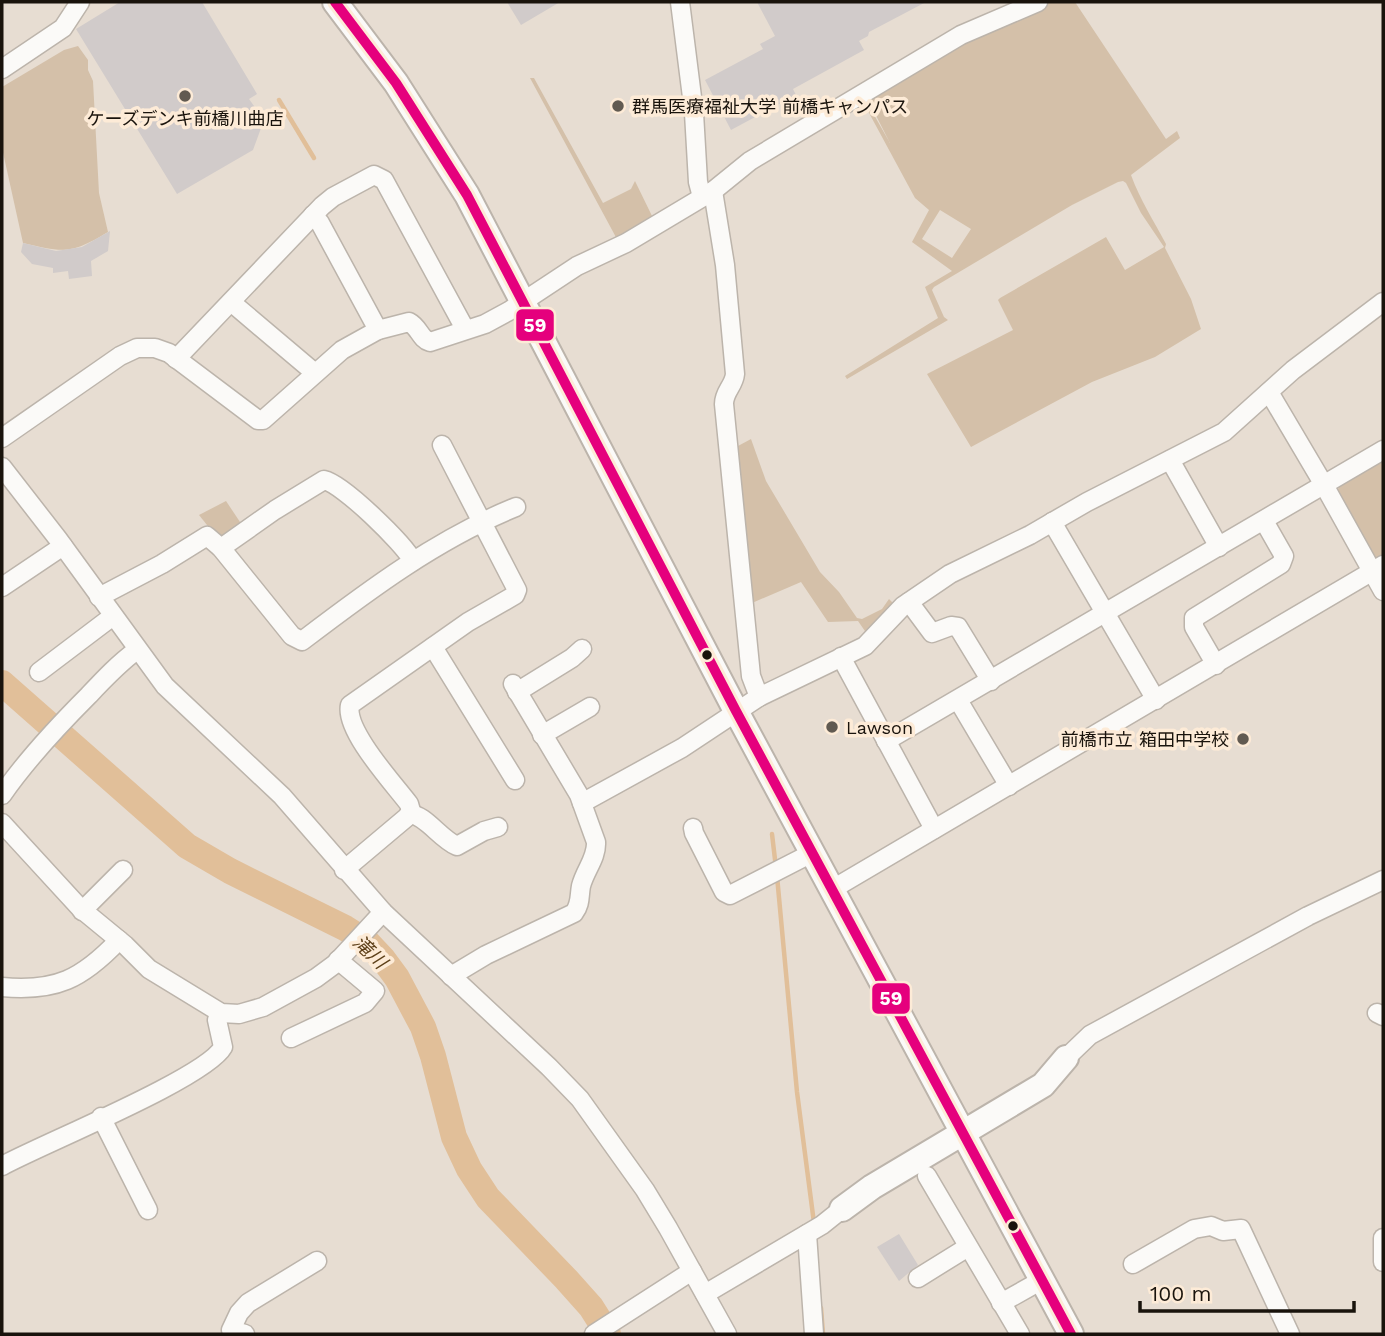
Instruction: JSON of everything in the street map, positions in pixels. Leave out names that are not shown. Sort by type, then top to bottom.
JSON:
[{"type":"street","points":[[2,69],[63,28],[80,2]]},
{"type":"street","points":[[335,2],[396,83],[446,160],[524,301],[736,711],[1071,1334]]},
{"type":"street","points":[[680,2],[694,113],[698,182],[716,204],[724,265],[735,374],[725,393],[724,404],[751,676],[760,697]]},
{"type":"street","points":[[2,438],[110,362],[137,348],[162,350],[258,420],[263,420],[342,350],[378,330],[409,323],[430,342],[485,324],[577,266],[626,243],[708,194],[750,161],[961,35],[1038,2]]},
{"type":"street","points":[[176,359],[313,215],[333,197],[374,175],[381,177],[465,329]]},
{"type":"street","points":[[313,215],[320,223],[378,330]]},
{"type":"street","points":[[231,302],[316,373]]},
{"type":"street","points":[[583,803],[682,748],[760,697],[870,643],[909,602],[950,574],[1224,432],[1293,370],[1383,302]]},
{"type":"street","points":[[1269,392],[1324,485],[1378,568],[1383,591]]},
{"type":"street","points":[[344,870],[411,811],[409,804],[372,757],[352,722],[349,709],[353,702],[517,592],[517,587],[442,445]]},
{"type":"street","points":[[886,741],[1383,450]]},
{"type":"street","points":[[1170,460],[1219,547]]},
{"type":"street","points":[[2,467],[165,686],[282,796],[383,912],[549,1067],[585,1105],[645,1190],[705,1294],[723,1333]]},
{"type":"street","points":[[221,548],[324,480],[333,483],[366,511],[394,537],[413,561]]},
{"type":"street","points":[[99,597],[162,564],[204,536],[210,537],[292,636],[302,641],[413,561],[481,521],[516,507]]},
{"type":"street","points":[[1216,665],[1195,627],[1194,618],[1284,560],[1264,521]]},
{"type":"street","points":[[1052,522],[1156,699]]},
{"type":"street","points":[[2,587],[63,546]]},
{"type":"street","points":[[831,890],[1378,568]]},
{"type":"street","points":[[909,602],[932,633],[951,626],[958,627],[991,681]]},
{"type":"street","points":[[38,672],[113,616]]},
{"type":"street","points":[[433,647],[515,780]]},
{"type":"street","points":[[451,976],[485,955],[577,910],[580,905],[583,880],[597,849],[596,842],[583,803],[515,688],[572,658],[582,649]]},
{"type":"street","points":[[2,795],[68,715],[137,650]]},
{"type":"street","points":[[841,657],[934,830]]},
{"type":"street","points":[[958,700],[1009,786]]},
{"type":"street","points":[[542,735],[590,707]]},
{"type":"street","points":[[409,814],[420,816],[435,832],[457,846],[484,831],[498,827]]},
{"type":"street","points":[[2,823],[82,911],[119,940],[149,969],[221,1013],[239,1014],[268,1005],[316,978],[340,958],[383,912]]},
{"type":"street","points":[[693,828],[724,892],[730,895],[812,853]]},
{"type":"street","points":[[82,911],[123,870]]},
{"type":"street","points":[[705,1294],[807,1234],[872,1187],[1043,1085],[1090,1035],[1308,916],[1383,880]]},
{"type":"street","points":[[2,987],[33,989],[71,980],[119,940]]},
{"type":"street","points":[[291,1038],[365,1003],[375,991],[340,958]]},
{"type":"street","points":[[2,1166],[179,1080],[218,1054],[223,1047],[217,1020],[221,1013]]},
{"type":"street","points":[[101,1118],[148,1210]]},
{"type":"street","points":[[927,1176],[1020,1334]]},
{"type":"street","points":[[1133,1264],[1195,1229],[1211,1226],[1223,1231],[1241,1229],[1290,1334]]},
{"type":"street","points":[[807,1234],[814,1334]]},
{"type":"street","points":[[1383,1238],[1383,1262]]},
{"type":"street","points":[[918,1278],[968,1247]]},
{"type":"street","points":[[245,1334],[231,1330],[244,1307],[317,1261]]},
{"type":"street","points":[[594,1334],[692,1271]]},
{"type":"street","points":[[1002,1303],[1042,1280]]},
{"type":"shaded area","points":[[1051,2],[1075,2],[1166,139],[1177,131],[1180,138],[1131,175],[1191,299],[1201,329],[1155,357],[1092,382],[971,447],[927,374],[1013,330],[998,300],[1106,237],[1125,270],[1164,247],[1141,213],[1126,183],[1118,182],[1072,205],[934,287],[932,290],[944,317],[948,320],[847,379],[845,376],[938,318],[925,287],[952,271],[912,242],[929,210],[915,198],[862,100],[865,99],[890,143],[867,98],[966,39]],"holes":[[[940,210],[971,229],[952,258],[922,239]]]},
{"type":"shaded area","points":[[78,46],[88,60],[88,70],[93,81],[99,193],[108,232],[76,248],[49,249],[23,243],[2,148],[2,87],[64,50]]},
{"type":"shaded area","points":[[530,78],[534,78],[603,203],[631,189],[635,181],[652,216],[658,219],[618,241]]},
{"type":"shaded area","points":[[751,439],[766,481],[820,572],[839,592],[857,618],[862,619],[882,609],[889,599],[893,603],[867,634],[858,621],[828,622],[801,582],[752,603],[738,446]]},
{"type":"shaded area","points":[[1383,458],[1382,561],[1376,559],[1337,492],[1340,484]]},
{"type":"shaded area","points":[[226,501],[242,525],[224,537],[215,535],[199,515]]},
{"type":"building","name":"ケーズデンキ前橋川曲店","points":[[120,2],[202,2],[257,94],[249,99],[264,120],[253,150],[177,194],[76,29]]},
{"type":"building","points":[[507,2],[560,2],[521,25]]},
{"type":"building","points":[[757,2],[926,2],[869,32],[868,36],[859,41],[864,50],[793,89],[796,95],[731,130],[705,80],[763,49],[760,44],[775,36]]},
{"type":"building","points":[[110,231],[108,251],[91,261],[92,276],[69,279],[68,271],[53,273],[53,268],[32,264],[21,252],[23,243],[56,251],[82,247]]},
{"type":"building","points":[[899,1234],[918,1265],[899,1281],[877,1247]]},
{"type":"waterway","points":[[279,100],[314,158]]},
{"type":"waterway","name":"滝川","points":[[2,683],[187,846],[230,871],[345,928],[367,942],[383,959],[397,978],[423,1027],[454,1137],[469,1169],[488,1198],[591,1307],[608,1334]]},
{"type":"waterway","points":[[772,834],[776,868]]},
{"type":"waterway","points":[[777,876],[797,1092],[814,1223]]},
{"type":"waterway","points":[[821,1308],[823,1334]]},
{"type":"transit line","name":"59","points":[[335,2],[396,83],[467,195],[736,711],[1071,1334]]},
{"type":"place","name":"ケーズデンキ前橋川曲店","points":[[185,96]]},
{"type":"place","name":"群馬医療福祉大学 前橋キャンパス","points":[[618,106]]},
{"type":"place","name":"Lawson","points":[[832,727]]},
{"type":"place","name":"前橋市立 箱田中学校","points":[[1243,739]]}]
